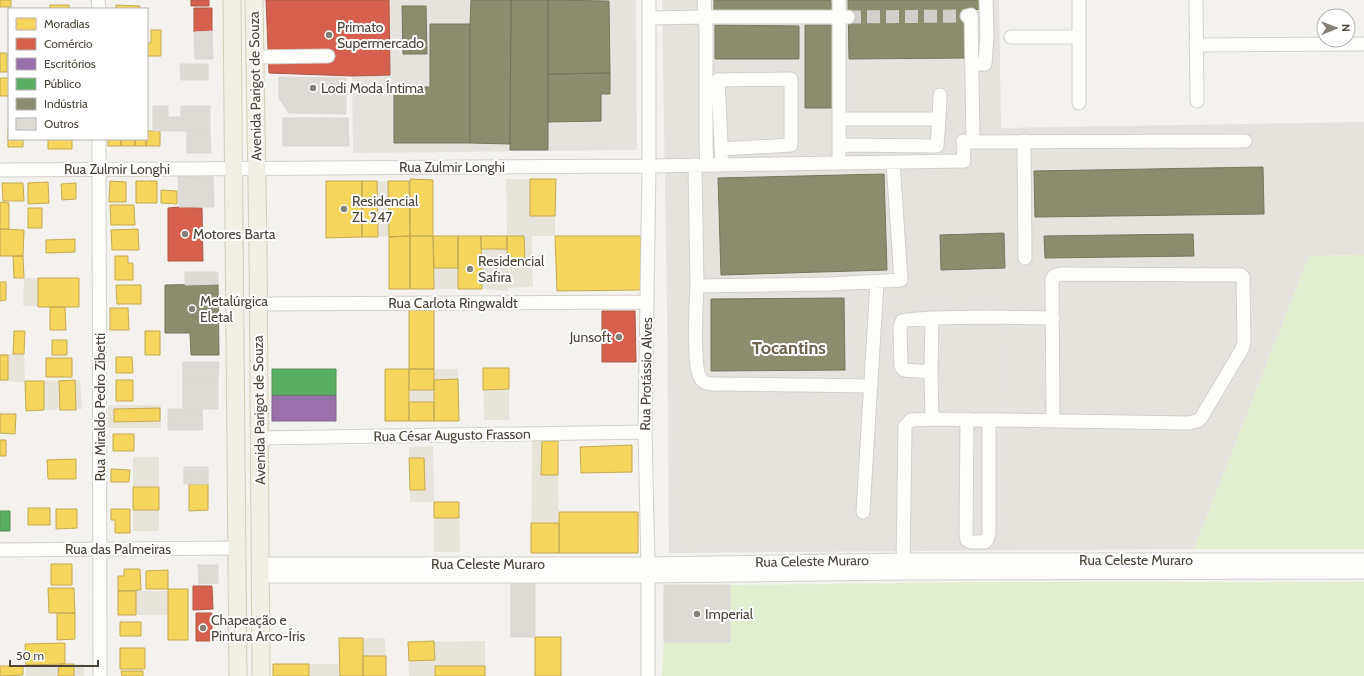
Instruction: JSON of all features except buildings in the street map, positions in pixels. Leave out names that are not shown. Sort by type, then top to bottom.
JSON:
[{"type":"main road","name":"Avenida Parigot de Souza","points":[[232,0],[238,676]]},
{"type":"main road","name":"Avenida Parigot de Souza","points":[[254,0],[258,248],[261,676]]},
{"type":"main road","points":[[233,104],[238,122],[240,160],[246,165],[256,168]]},
{"type":"main road","points":[[234,169],[248,174],[250,222],[258,248]]},
{"type":"main road","points":[[236,474],[240,469],[247,468],[252,474],[253,514],[260,540]]},
{"type":"main road","points":[[236,569],[243,592],[243,633],[246,637],[250,637],[254,634],[261,619]]},
{"type":"street","name":"Rua Protássio Alves","points":[[648,676],[648,570],[645,432],[649,166],[649,0]]},
{"type":"street","points":[[704,0],[706,146],[701,165],[696,286],[697,372],[702,381],[707,384],[871,386]]},
{"type":"street","points":[[839,0],[843,18],[839,120],[840,163]]},
{"type":"street","points":[[972,64],[985,64],[987,35],[986,0]]},
{"type":"street","points":[[1079,0],[1079,103]]},
{"type":"street","points":[[1196,0],[1197,101]]},
{"type":"street","points":[[967,16],[971,16],[973,142],[1246,141]]},
{"type":"street","points":[[649,18],[843,18]]},
{"type":"street","points":[[1011,37],[1079,37]]},
{"type":"street","points":[[1196,46],[1364,44]]},
{"type":"street","points":[[255,57],[328,56]]},
{"type":"street","points":[[721,149],[791,145],[791,79],[718,80],[721,149],[722,164]]},
{"type":"street","points":[[840,145],[937,146],[940,95]]},
{"type":"street","points":[[839,120],[939,119]]},
{"type":"street","name":"Rua Miraldo Pedro Zibetti","points":[[99,140],[100,676]]},
{"type":"street","name":"Rua Zulmir Longhi","points":[[0,170],[649,166],[964,161],[963,141],[973,142]]},
{"type":"street","points":[[1024,141],[1025,258]]},
{"type":"street","points":[[696,286],[829,284],[901,280],[893,162]]},
{"type":"street","points":[[903,573],[905,426],[911,420],[967,419],[989,420],[1053,421],[1189,423],[1197,421],[1201,418],[1242,349],[1244,342],[1243,277],[1238,274],[1060,274],[1054,276],[1052,280],[1053,421]]},
{"type":"street","points":[[863,512],[877,282]]},
{"type":"street","name":"Rua Carlota Ringwaldt","points":[[258,304],[647,302]]},
{"type":"street","points":[[932,318],[932,419]]},
{"type":"street","points":[[931,372],[904,370],[901,366],[900,327],[902,321],[932,318],[1053,318]]},
{"type":"street","points":[[967,419],[966,536],[971,542],[985,542],[988,540],[989,420]]},
{"type":"street","name":"Rua César Augusto Frasson","points":[[259,438],[645,432]]},
{"type":"street","name":"Rua das Palmeiras","points":[[0,550],[236,548]]},
{"type":"street","name":"Rua Celeste Muraro","points":[[648,570],[903,560],[1364,560]]},
{"type":"street","name":"Rua Celeste Muraro","points":[[260,570],[648,570],[903,573],[1364,572]]},
{"type":"shaded area","points":[[389,0],[636,0],[637,150],[353,153],[352,76],[390,75]]},
{"type":"shaded area","points":[[662,0],[999,0],[1001,128],[1364,122],[1364,255],[1309,256],[1194,549],[669,553]]},
{"type":"shaded area","points":[[955,58],[955,151],[850,152],[849,59]]},
{"type":"shaded area","points":[[801,61],[802,111],[834,111],[835,156],[717,158],[715,63]]},
{"type":"shaded area","points":[[506,179],[556,179],[555,236],[532,236],[533,287],[508,288],[508,291],[482,289],[481,236],[507,235]]},
{"type":"shaded area","points":[[362,181],[409,181],[410,236],[362,237]]},
{"type":"shaded area","points":[[433,236],[458,236],[458,289],[434,289]]},
{"type":"shaded area","points":[[24,278],[79,278],[50,307],[23,306]]},
{"type":"shaded area","points":[[1003,301],[1006,548],[676,545],[679,379],[848,377],[849,304]]},
{"type":"shaded area","points":[[0,354],[24,354],[25,381],[80,380],[82,409],[26,411],[25,382],[0,381]]},
{"type":"shaded area","points":[[483,368],[509,368],[509,420],[484,420]]},
{"type":"shaded area","points":[[409,369],[458,369],[459,421],[409,421]]},
{"type":"shaded area","points":[[108,405],[161,405],[161,428],[108,428]]},
{"type":"shaded area","points":[[532,441],[558,441],[559,553],[531,553]]},
{"type":"shaded area","points":[[433,446],[434,502],[410,502],[409,447]]},
{"type":"shaded area","points":[[133,457],[159,457],[159,531],[133,531]]},
{"type":"shaded area","points":[[434,502],[459,502],[460,552],[434,552]]},
{"type":"shaded area","points":[[118,591],[168,591],[168,615],[118,615]]},
{"type":"shaded area","points":[[363,638],[385,638],[386,676],[363,676]]},
{"type":"shaded area","points":[[485,641],[485,676],[409,676],[408,642]]},
{"type":"shaded area","points":[[84,664],[84,676],[26,676],[26,665]]},
{"type":"shaded area","points":[[273,664],[340,664],[340,676],[273,676]]},
{"type":"green space","points":[[1364,255],[1364,549],[1194,549],[1309,256]]},
{"type":"green space","points":[[989,582],[1364,582],[1364,676],[662,676],[664,642],[730,642],[730,585]]},
{"type":"tunnel","points":[[848,17],[967,16]]},
{"type":"place","name":"Primato Supermercado","points":[[329,35]]},
{"type":"place","name":"Lodi Moda Íntima","points":[[313,88]]},
{"type":"place","name":"Residencial ZL 247","points":[[344,209]]},
{"type":"place","name":"Motores Barta","points":[[185,234]]},
{"type":"place","name":"Residencial Safira","points":[[470,269]]},
{"type":"place","name":"Metalúrgica Eletal","points":[[192,309]]},
{"type":"place","name":"Junsoft","points":[[619,337]]},
{"type":"place","name":"Imperial","points":[[697,614]]},
{"type":"place","name":"Chapeação e Pintura Arco-Íris","points":[[203,628]]},
{"type":"district","name":"Tocantins","points":[[789,348]]}]
